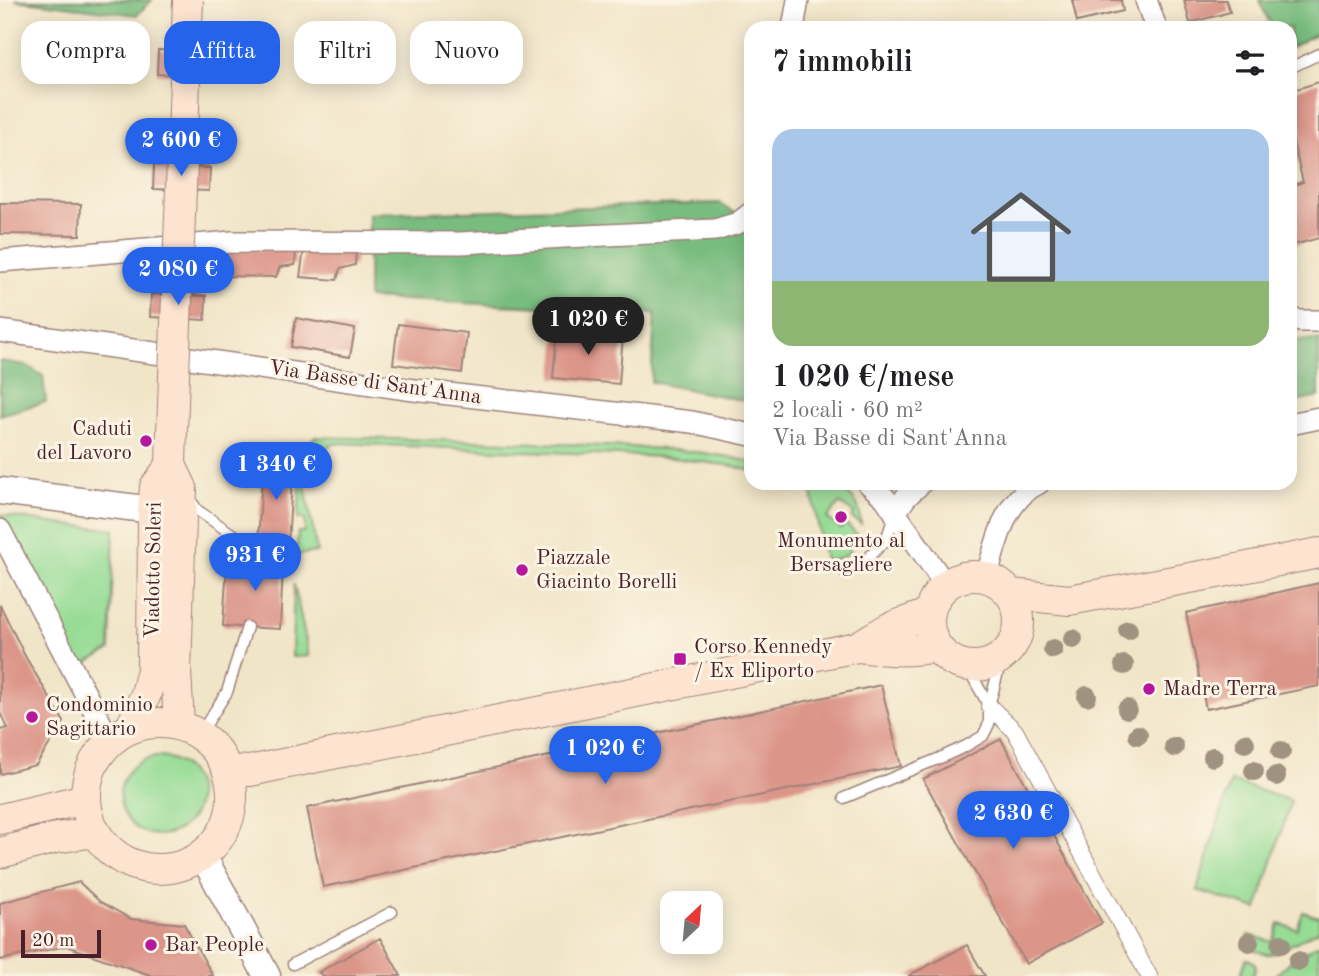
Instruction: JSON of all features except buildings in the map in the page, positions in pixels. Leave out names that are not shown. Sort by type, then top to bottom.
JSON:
[{"type":"main road","points":[[177,477],[172,431],[188,0]]},
{"type":"main road","name":"Viadotto Soleri","points":[[121,734],[146,694],[152,670],[155,487],[177,477],[179,554],[176,671],[189,729]]},
{"type":"main road","points":[[153,510],[179,554]]},
{"type":"main road","points":[[1011,594],[1069,600],[1319,552]]},
{"type":"main road","points":[[965,577],[986,578],[1004,587],[1011,594],[1017,605],[1019,629],[1010,649],[1002,657],[985,665],[966,666],[945,656],[937,647],[929,625],[930,612],[939,593],[955,580],[965,577]]},
{"type":"main road","points":[[1019,629],[1069,600]]},
{"type":"main road","points":[[857,647],[889,628],[930,612]]},
{"type":"main road","points":[[229,770],[250,771],[857,647],[895,652],[937,647]]},
{"type":"main road","points":[[156,722],[189,729],[217,750],[229,770],[233,793],[230,817],[220,839],[203,856],[164,870],[143,868],[124,861],[107,848],[95,832],[88,816],[85,799],[88,777],[96,757],[121,734],[156,722]]},
{"type":"main road","points":[[0,819],[85,799]]},
{"type":"main road","points":[[0,853],[56,838],[95,832]]},
{"type":"street","points":[[794,21],[798,0]]},
{"type":"street","points":[[1146,0],[1154,21]]},
{"type":"street","points":[[0,261],[232,242],[461,243],[715,230],[744,218]]},
{"type":"street","points":[[1297,320],[1319,321]]},
{"type":"street","name":"Via Basse di Sant'Anna","points":[[0,331],[414,390],[692,422],[744,433]]},
{"type":"street","points":[[1297,423],[1319,418]]},
{"type":"street","points":[[876,490],[885,498],[946,586]]},
{"type":"street","points":[[895,513],[914,490]]},
{"type":"street","points":[[986,578],[1005,518],[1026,490]]},
{"type":"street","points":[[0,491],[153,510]]},
{"type":"street","points":[[0,530],[121,734]]},
{"type":"street","points":[[989,706],[1015,731],[1149,976]]},
{"type":"street","points":[[203,856],[267,976]]},
{"type":"lane","points":[[1297,65],[1319,54]]},
{"type":"lane","points":[[177,477],[197,510],[244,542],[250,565]]},
{"type":"lane","points":[[844,571],[864,562],[886,540],[895,513]]},
{"type":"lane","points":[[189,729],[227,692],[247,627]]},
{"type":"lane","points":[[844,798],[940,758],[984,736],[989,724],[989,706],[1002,657]]},
{"type":"lane","points":[[966,666],[989,706]]},
{"type":"lane","points":[[293,964],[392,912]]},
{"type":"green space","points":[[15,0],[152,0],[137,15]]},
{"type":"green space","points":[[1259,0],[1319,0],[1319,32],[1297,44],[1297,21],[1269,21]]},
{"type":"green space","points":[[719,203],[744,218],[744,401],[651,382],[655,313],[368,298],[369,214]]},
{"type":"green space","points":[[1297,340],[1319,340],[1319,397],[1297,402]]},
{"type":"green space","points":[[0,361],[26,365],[43,376],[46,402],[0,415]]},
{"type":"green space","points":[[314,437],[518,442],[669,449],[711,454],[744,460],[744,469],[665,457],[338,443],[319,451],[308,465],[304,479],[317,552],[296,555],[298,532],[305,532],[305,519],[298,519],[303,451]]},
{"type":"green space","points":[[811,490],[842,490],[853,499],[859,509],[861,524],[852,518],[854,513],[840,503],[827,518],[841,529],[845,523],[857,534],[846,545],[851,552],[825,561]]},
{"type":"green space","points":[[0,515],[114,529],[110,650],[79,667],[0,525]]},
{"type":"green space","points":[[294,584],[309,656],[292,657]]},
{"type":"green space","points":[[151,757],[167,757],[181,763],[192,774],[198,788],[198,804],[192,818],[181,829],[167,835],[151,835],[137,829],[126,818],[120,804],[120,788],[126,774],[137,763]]},
{"type":"green space","points":[[1231,781],[1291,801],[1257,909],[1197,890]]},
{"type":"green space","points":[[1303,912],[1319,917],[1319,930],[1272,953],[1262,953],[1245,946],[1249,935],[1273,942],[1279,924],[1297,929]]},
{"type":"green space","points":[[1319,944],[1319,976],[1275,976],[1294,958]]},
{"type":"green space","points":[[1246,959],[1254,962],[1256,967],[1253,976],[1240,976]]},
{"type":"place","name":"Caduti del Lavoro","points":[[146,441]]},
{"type":"place","name":"Monumento al Bersagliere","points":[[841,517]]},
{"type":"place","name":"Piazzale Giacinto Borelli","points":[[522,570]]},
{"type":"place","name":"Corso Kennedy / Ex Eliporto","points":[[680,659]]},
{"type":"place","name":"Madre Terra","points":[[1149,689]]},
{"type":"place","name":"Condominio Sagittario","points":[[32,717]]},
{"type":"place","name":"Bar People","points":[[151,945]]}]
